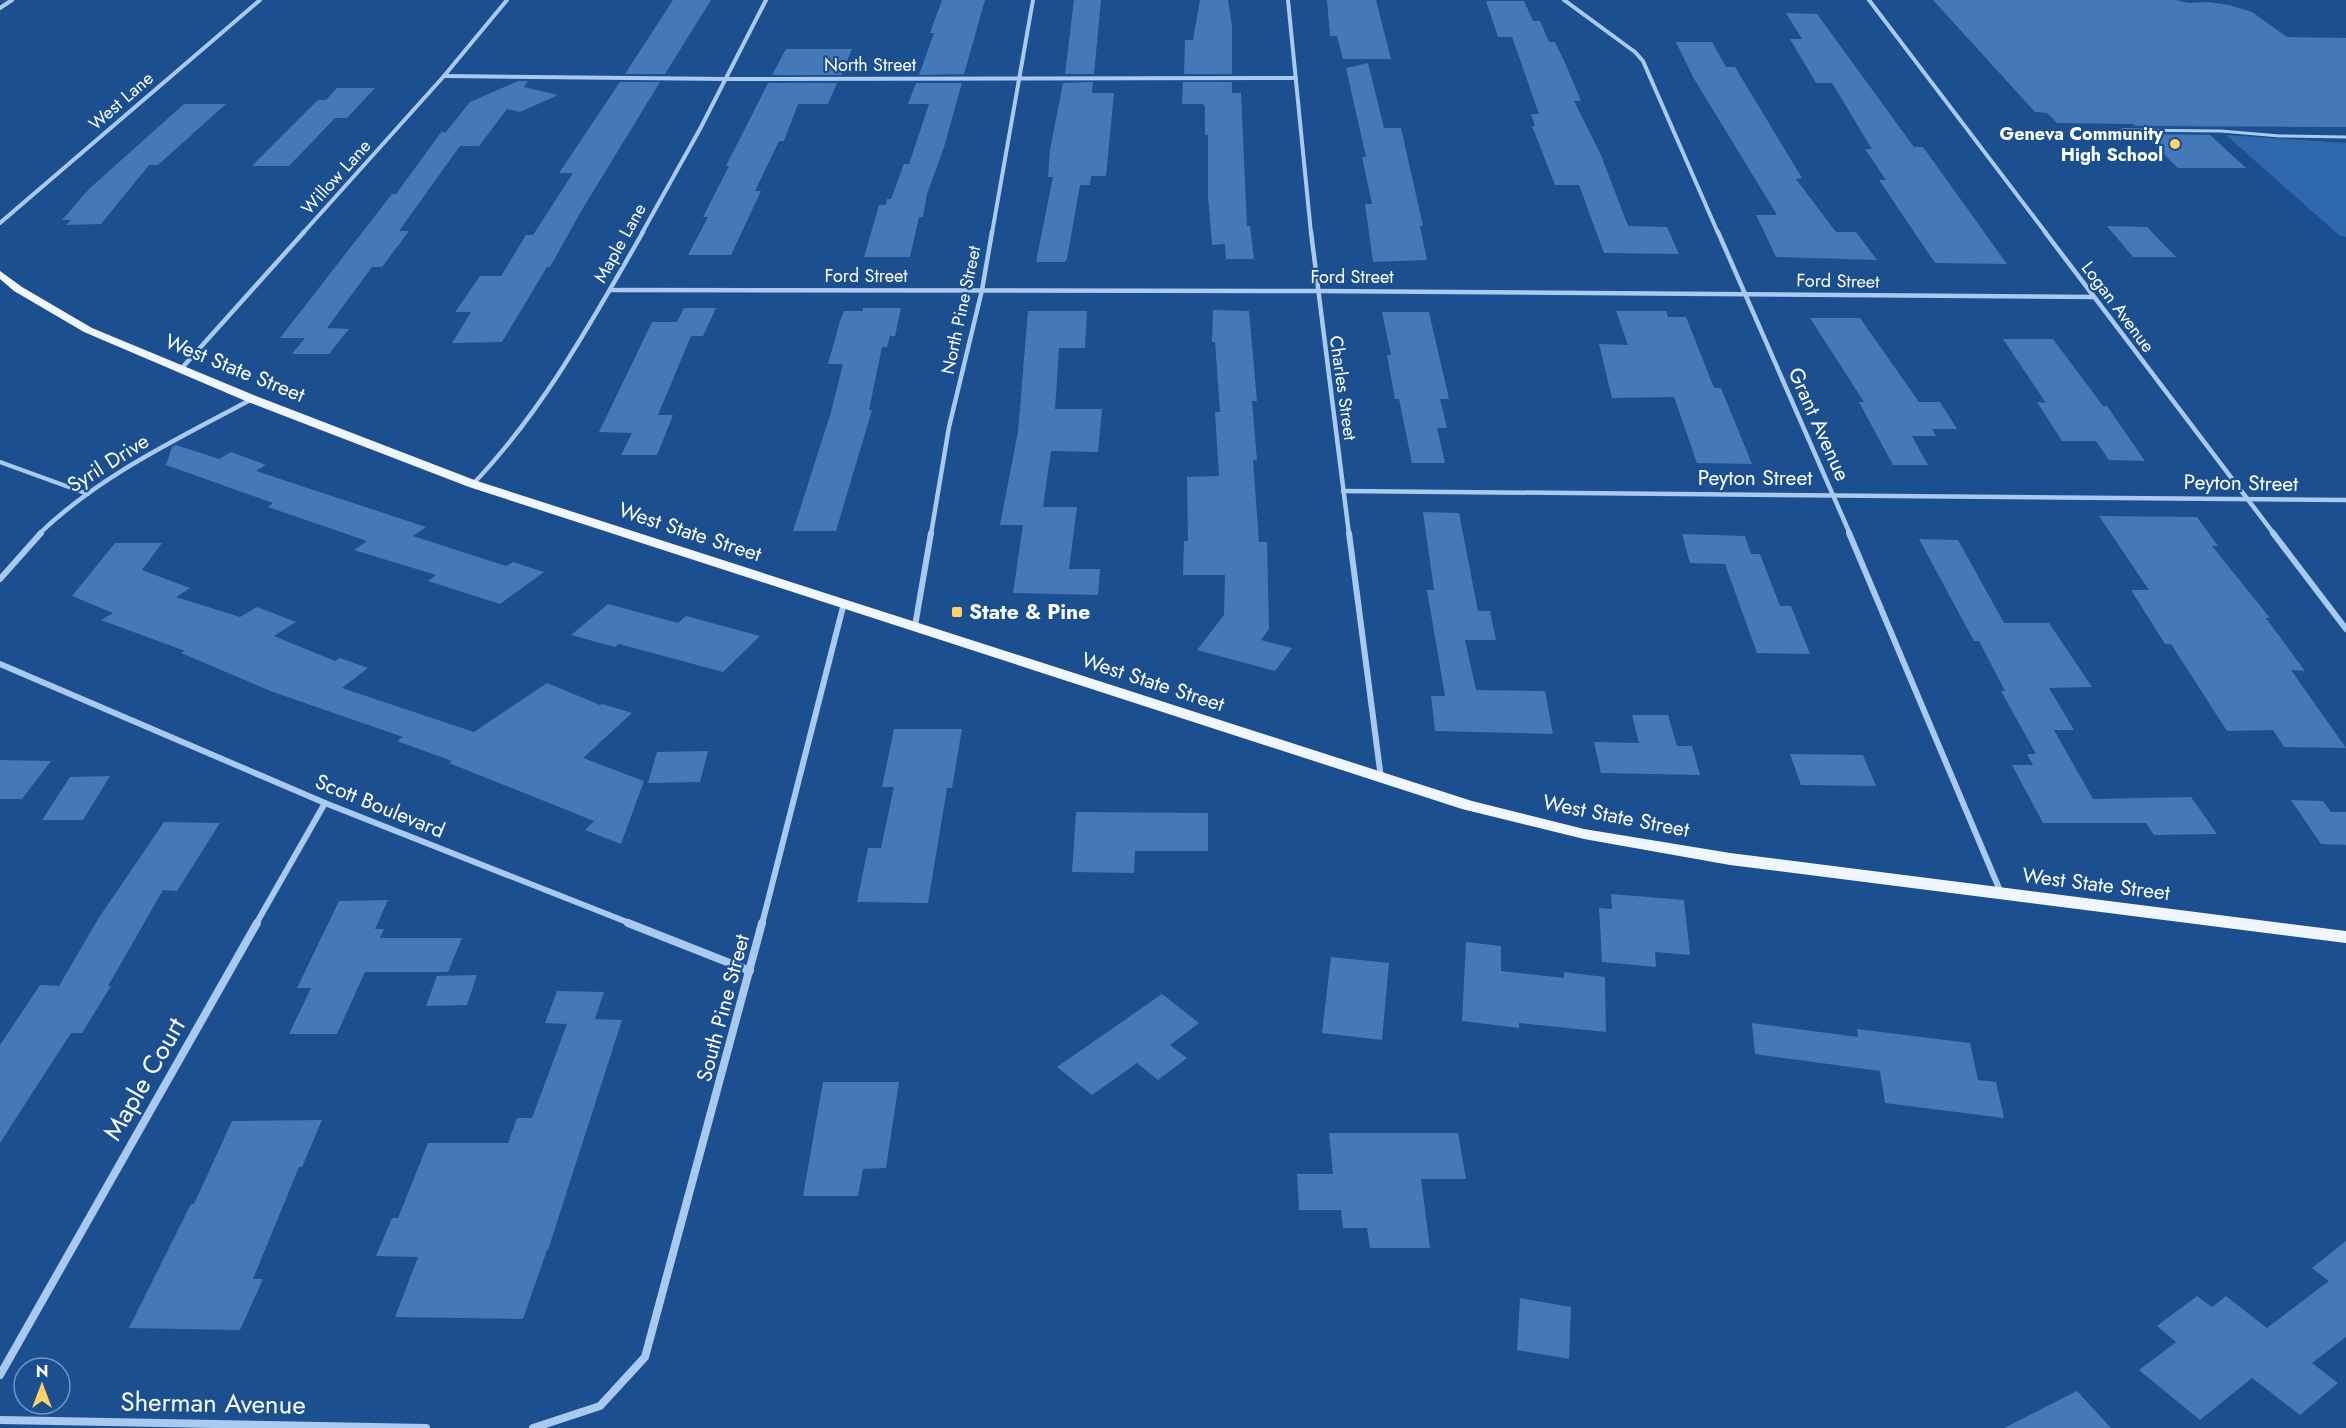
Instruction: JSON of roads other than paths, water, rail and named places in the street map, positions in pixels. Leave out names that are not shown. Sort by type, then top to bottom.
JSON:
[{"type":"main road","name":"West State Street","points":[[0,274],[18,289],[88,330],[252,399],[473,484],[1467,805],[1584,834],[1730,859],[2346,937]]},
{"type":"street","points":[[0,8],[12,0]]},
{"type":"street","name":"West Lane","points":[[0,223],[260,0]]},
{"type":"street","name":"Willow Lane","points":[[181,369],[444,76],[507,0]]},
{"type":"street","name":"Maple Lane","points":[[473,484],[499,459],[521,431],[610,290],[727,79],[766,0]]},
{"type":"street","name":"North Pine Street","points":[[915,626],[949,427],[982,290],[1033,0]]},
{"type":"street","name":"Charles Street","points":[[1288,0],[1317,291],[1382,778]]},
{"type":"street","name":"Grant Avenue","points":[[1564,0],[1635,52],[1643,61],[1833,495],[2002,893]]},
{"type":"street","name":"Logan Avenue","points":[[1869,0],[2346,629]]},
{"type":"street","name":"North Street","points":[[444,76],[727,79],[1296,78]]},
{"type":"street","name":"Ford Street","points":[[610,290],[1317,291],[2093,297]]},
{"type":"street","name":"Syril Drive","points":[[0,579],[36,537],[88,494],[138,462],[252,399]]},
{"type":"street","name":"Peyton Street","points":[[1343,491],[2346,500]]},
{"type":"street","name":"South Pine Street","points":[[533,1428],[600,1406],[645,1357],[750,971],[844,603]]},
{"type":"street","name":"Scott Boulevard","points":[[0,664],[325,803],[750,971]]},
{"type":"street","name":"Maple Court","points":[[0,1375],[325,803]]},
{"type":"street","name":"Sherman Avenue","points":[[0,1420],[426,1428]]},
{"type":"lane","points":[[2123,130],[2221,131],[2280,136],[2346,137]]},
{"type":"lane","points":[[0,462],[88,494]]},
{"type":"place","name":"Geneva Community High School","points":[[2175,144]]},
{"type":"place","name":"State & Pine","points":[[957,612]]}]
